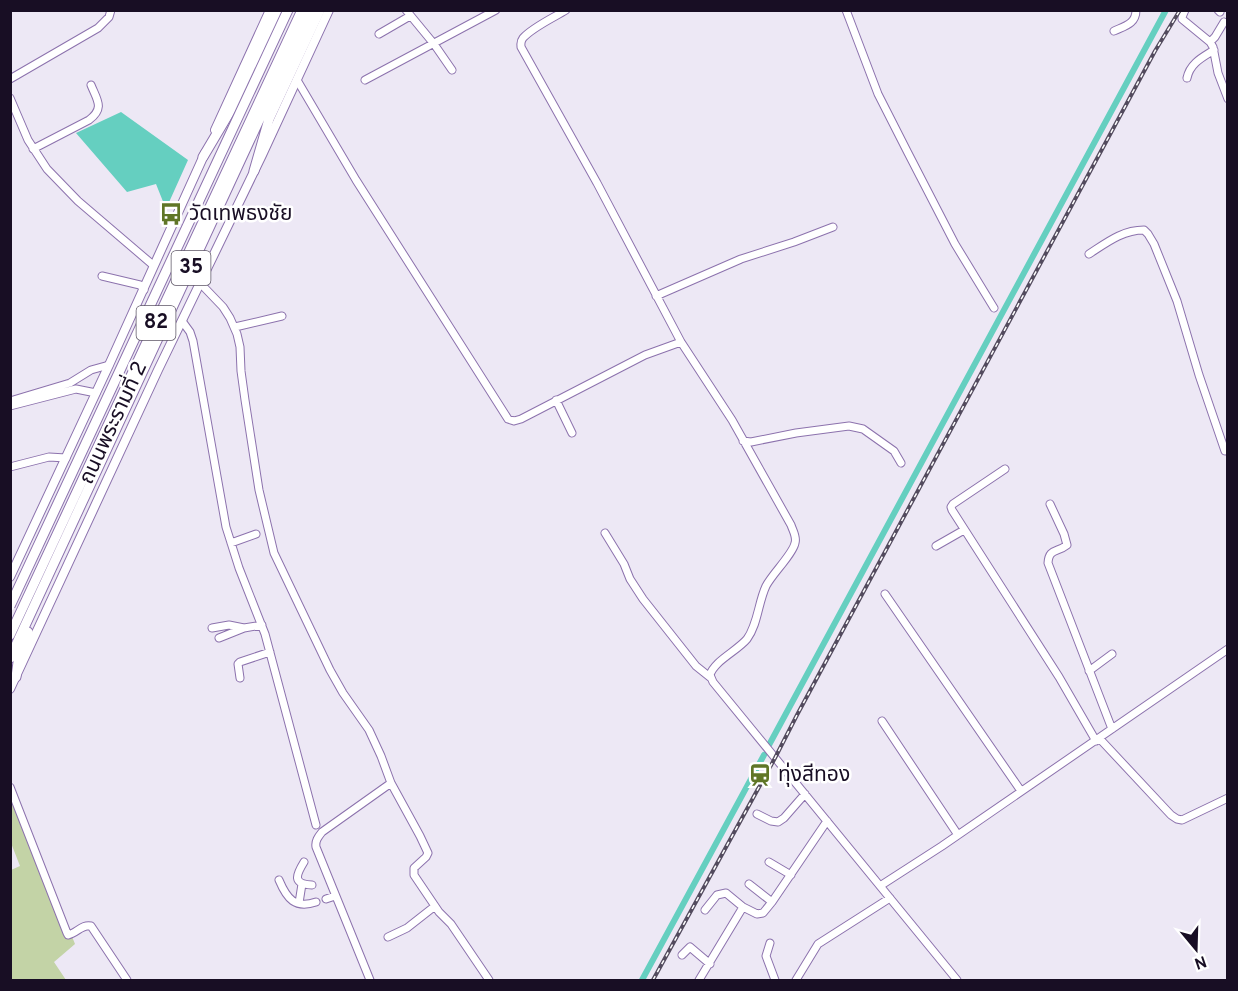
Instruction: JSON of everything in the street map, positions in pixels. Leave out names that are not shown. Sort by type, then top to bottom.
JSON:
[{"type":"highway","points":[[203,157],[235,103],[278,10]]},
{"type":"highway","name":"ถนนพระรามที่ 2","points":[[10,605],[223,155],[289,10]]},
{"type":"highway","name":"82","points":[[10,605],[289,10]]},
{"type":"highway","name":"82","points":[[10,635],[302,10]]},
{"type":"highway","name":"ถนนพระรามที่ 2","points":[[10,658],[310,10]]},
{"type":"highway","points":[[240,163],[269,119],[320,10]]},
{"type":"highway","points":[[223,155],[235,103]]},
{"type":"highway","points":[[254,171],[269,119]]},
{"type":"highway","points":[[16,677],[18,662],[36,604]]},
{"type":"main road","name":"ถนนพระรามที่ 2","points":[[10,577],[144,290],[153,265],[270,10]]},
{"type":"main road","name":"ถนนพระรามที่ 2","points":[[10,689],[329,10]]},
{"type":"street","points":[[10,79],[98,28],[109,17],[111,10]]},
{"type":"street","points":[[365,80],[496,10]]},
{"type":"street","points":[[566,10],[532,31],[523,39],[520,47],[602,192],[681,342],[732,420],[791,525],[796,541],[795,546],[765,587],[753,628],[747,639],[714,668],[711,672],[712,682],[957,981]]},
{"type":"street","points":[[846,10],[879,93],[908,153],[955,244],[994,308]]},
{"type":"street","points":[[1114,31],[1133,21],[1136,10]]},
{"type":"street","points":[[1185,10],[1182,19],[1210,42],[1214,50],[1218,73],[1227,99]]},
{"type":"street","points":[[379,34],[408,13],[452,69]]},
{"type":"street","points":[[1210,42],[1224,22]]},
{"type":"street","points":[[1187,78],[1195,63],[1214,50]]},
{"type":"street","points":[[297,80],[357,180],[508,419],[514,421],[521,419],[645,355],[681,342]]},
{"type":"street","points":[[33,148],[95,116],[99,107],[91,85]]},
{"type":"street","points":[[10,99],[33,148],[47,169],[78,201],[153,265]]},
{"type":"street","points":[[656,296],[741,259],[833,227]]},
{"type":"street","points":[[1089,254],[1120,234],[1133,230],[1144,230],[1148,234],[1177,301],[1227,459]]},
{"type":"street","points":[[102,276],[140,285],[144,290]]},
{"type":"street","points":[[200,283],[223,307],[235,327],[240,347],[241,371],[259,490],[274,553],[330,670],[369,730],[391,783],[427,850],[426,857],[413,870],[414,875],[435,906],[451,924],[489,981]]},
{"type":"street","points":[[235,327],[282,316]]},
{"type":"street","points":[[182,321],[193,341],[222,512],[239,568],[262,625],[316,825]]},
{"type":"street","points":[[10,400],[70,383],[91,370],[109,365]]},
{"type":"street","points":[[10,406],[76,389],[96,393]]},
{"type":"street","points":[[556,400],[572,433]]},
{"type":"street","points":[[743,441],[752,442],[849,426],[862,429],[894,451],[902,463]]},
{"type":"street","points":[[10,467],[49,456],[66,458]]},
{"type":"street","points":[[1005,469],[953,504],[952,510],[1097,739],[1177,819],[1182,820],[1227,798]]},
{"type":"street","points":[[1050,504],[1064,534],[1066,545],[1052,552],[1048,563],[1112,729]]},
{"type":"street","points":[[936,546],[964,530]]},
{"type":"street","points":[[605,533],[643,599],[696,666],[711,678]]},
{"type":"street","points":[[231,543],[256,534]]},
{"type":"street","points":[[885,594],[1021,791]]},
{"type":"street","points":[[212,628],[229,625],[244,628]]},
{"type":"street","points":[[219,638],[244,628],[262,625]]},
{"type":"street","points":[[880,886],[958,835],[1227,649]]},
{"type":"street","points":[[240,678],[238,664],[240,662],[270,652]]},
{"type":"street","points":[[1089,671],[1112,654]]},
{"type":"street","points":[[882,721],[958,835]]},
{"type":"street","points":[[370,981],[315,843],[322,832],[391,783]]},
{"type":"street","points":[[10,787],[68,935],[85,926],[91,926],[127,981]]},
{"type":"street","points":[[757,814],[778,822],[805,794]]},
{"type":"street","points":[[705,910],[717,896],[726,893],[743,907],[761,914],[772,902],[827,821]]},
{"type":"street","points":[[304,861],[297,874],[298,881],[312,885]]},
{"type":"street","points":[[769,862],[791,875]]},
{"type":"street","points":[[279,880],[288,898],[299,903],[316,902]]},
{"type":"street","points":[[299,903],[302,884]]},
{"type":"street","points":[[749,884],[772,902]]},
{"type":"street","points":[[326,899],[335,896]]},
{"type":"street","points":[[796,981],[818,944],[890,898]]},
{"type":"street","points":[[388,937],[407,928],[435,906]]},
{"type":"street","points":[[699,981],[743,907]]},
{"type":"street","points":[[688,940],[711,962]]},
{"type":"street","points":[[770,943],[766,956],[776,981]]},
{"type":"street","points":[[681,955],[690,947],[711,962]]},
{"type":"shaded area","points":[[121,112],[188,160],[166,209],[156,184],[127,192],[76,133]]},
{"type":"shaded area","points":[[11,784],[75,944],[54,962],[66,980],[11,980],[11,870],[20,866],[11,843]]},
{"type":"waterway","points":[[769,745],[1166,10]]},
{"type":"waterway","points":[[642,980],[764,755]]},
{"type":"railway","points":[[653,980],[1155,51],[1180,10]]},
{"type":"place","name":"วัดเทพธงชัย","points":[[171,214]]},
{"type":"place","name":"ทุ่งสีทอง","points":[[760,775]]}]
